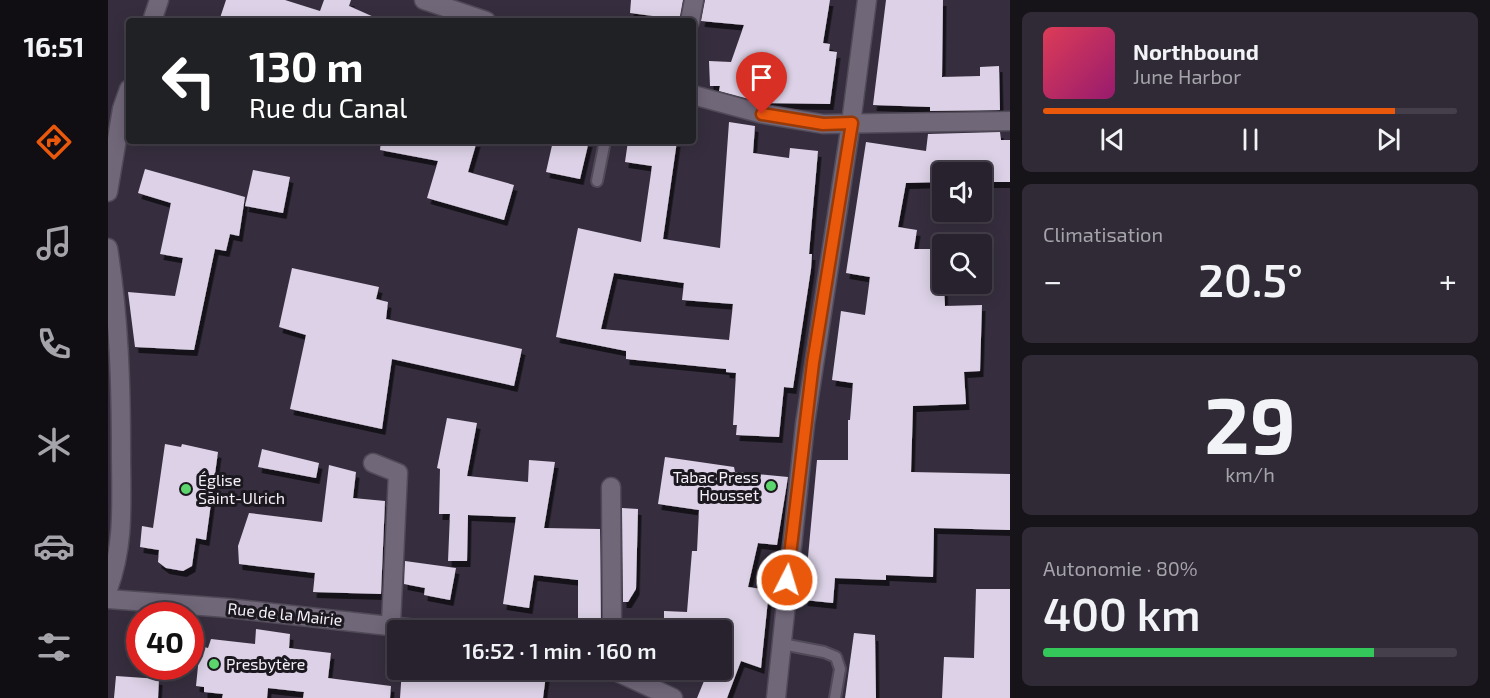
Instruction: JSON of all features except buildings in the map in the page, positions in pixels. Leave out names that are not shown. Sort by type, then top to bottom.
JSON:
[{"type":"street","points":[[153,18],[159,0]]},
{"type":"street","points":[[424,0],[477,18]]},
{"type":"street","points":[[691,18],[694,0]]},
{"type":"street","points":[[776,698],[806,414],[852,123],[867,0]]},
{"type":"street","points":[[696,96],[790,120],[852,123],[1010,121]]},
{"type":"street","points":[[108,192],[126,98]]},
{"type":"street","points":[[108,248],[119,335],[121,503],[120,552],[108,589]]},
{"type":"street","points":[[373,463],[398,473],[391,620]]},
{"type":"street","points":[[611,487],[612,620]]},
{"type":"street","name":"Rue de la Mairie","points":[[108,599],[387,624]]},
{"type":"street","points":[[635,680],[673,698]]},
{"type":"lane","points":[[597,181],[604,144]]},
{"type":"lane","points":[[782,644],[824,651],[836,657],[840,669],[835,698]]},
{"type":"place","name":"Tabac Press Housset","points":[[771,486]]},
{"type":"place","name":"Église Saint-Ulrich","points":[[186,489]]},
{"type":"place","name":"Presbytère","points":[[214,664]]},
{"type":"route","points":[[762,114],[823,124],[852,123],[813,363],[787,580]]}]
